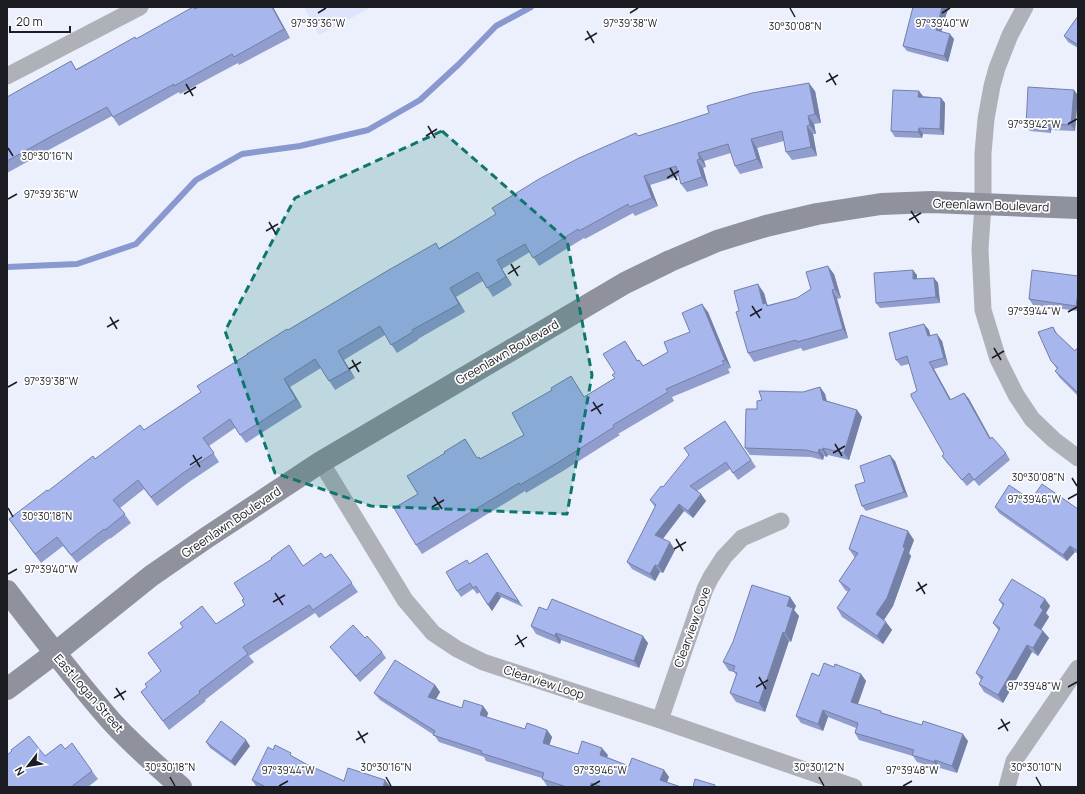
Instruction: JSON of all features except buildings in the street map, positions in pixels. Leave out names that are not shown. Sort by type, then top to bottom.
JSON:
[{"type":"street","points":[[7,76],[140,7]]},
{"type":"street","points":[[1025,7],[1010,35],[997,68],[986,119],[983,153],[983,204],[980,249],[983,310],[998,359],[1016,395],[1032,419],[1054,440],[1078,458]]},
{"type":"street","name":"Greenlawn Boulevard","points":[[7,689],[55,653],[151,576],[320,462],[626,283],[670,261],[717,241],[766,226],[818,214],[881,204],[932,202],[1078,208]]},
{"type":"street","name":"Clearview Loop","points":[[320,462],[405,600],[433,633],[457,649],[483,662],[660,720],[854,787]]},
{"type":"street","name":"Clearview Cove","points":[[660,720],[705,589],[711,577],[724,556],[742,538],[781,521]]},
{"type":"street","name":"East Logan Street","points":[[7,591],[55,653],[113,722],[152,762],[181,787]]},
{"type":"street","points":[[1007,787],[1014,761],[1078,668]]},
{"type":"highlighted area","points":[[442,131],[567,240],[592,375],[567,514],[371,506],[275,473],[225,331],[295,198]]},
{"type":"shaded area","points":[[304,7],[372,7],[319,35]]},
{"type":"waterway","points":[[7,267],[77,264],[136,244],[196,180],[242,154],[300,146],[368,130],[420,100],[459,64],[496,26],[531,7]]}]
